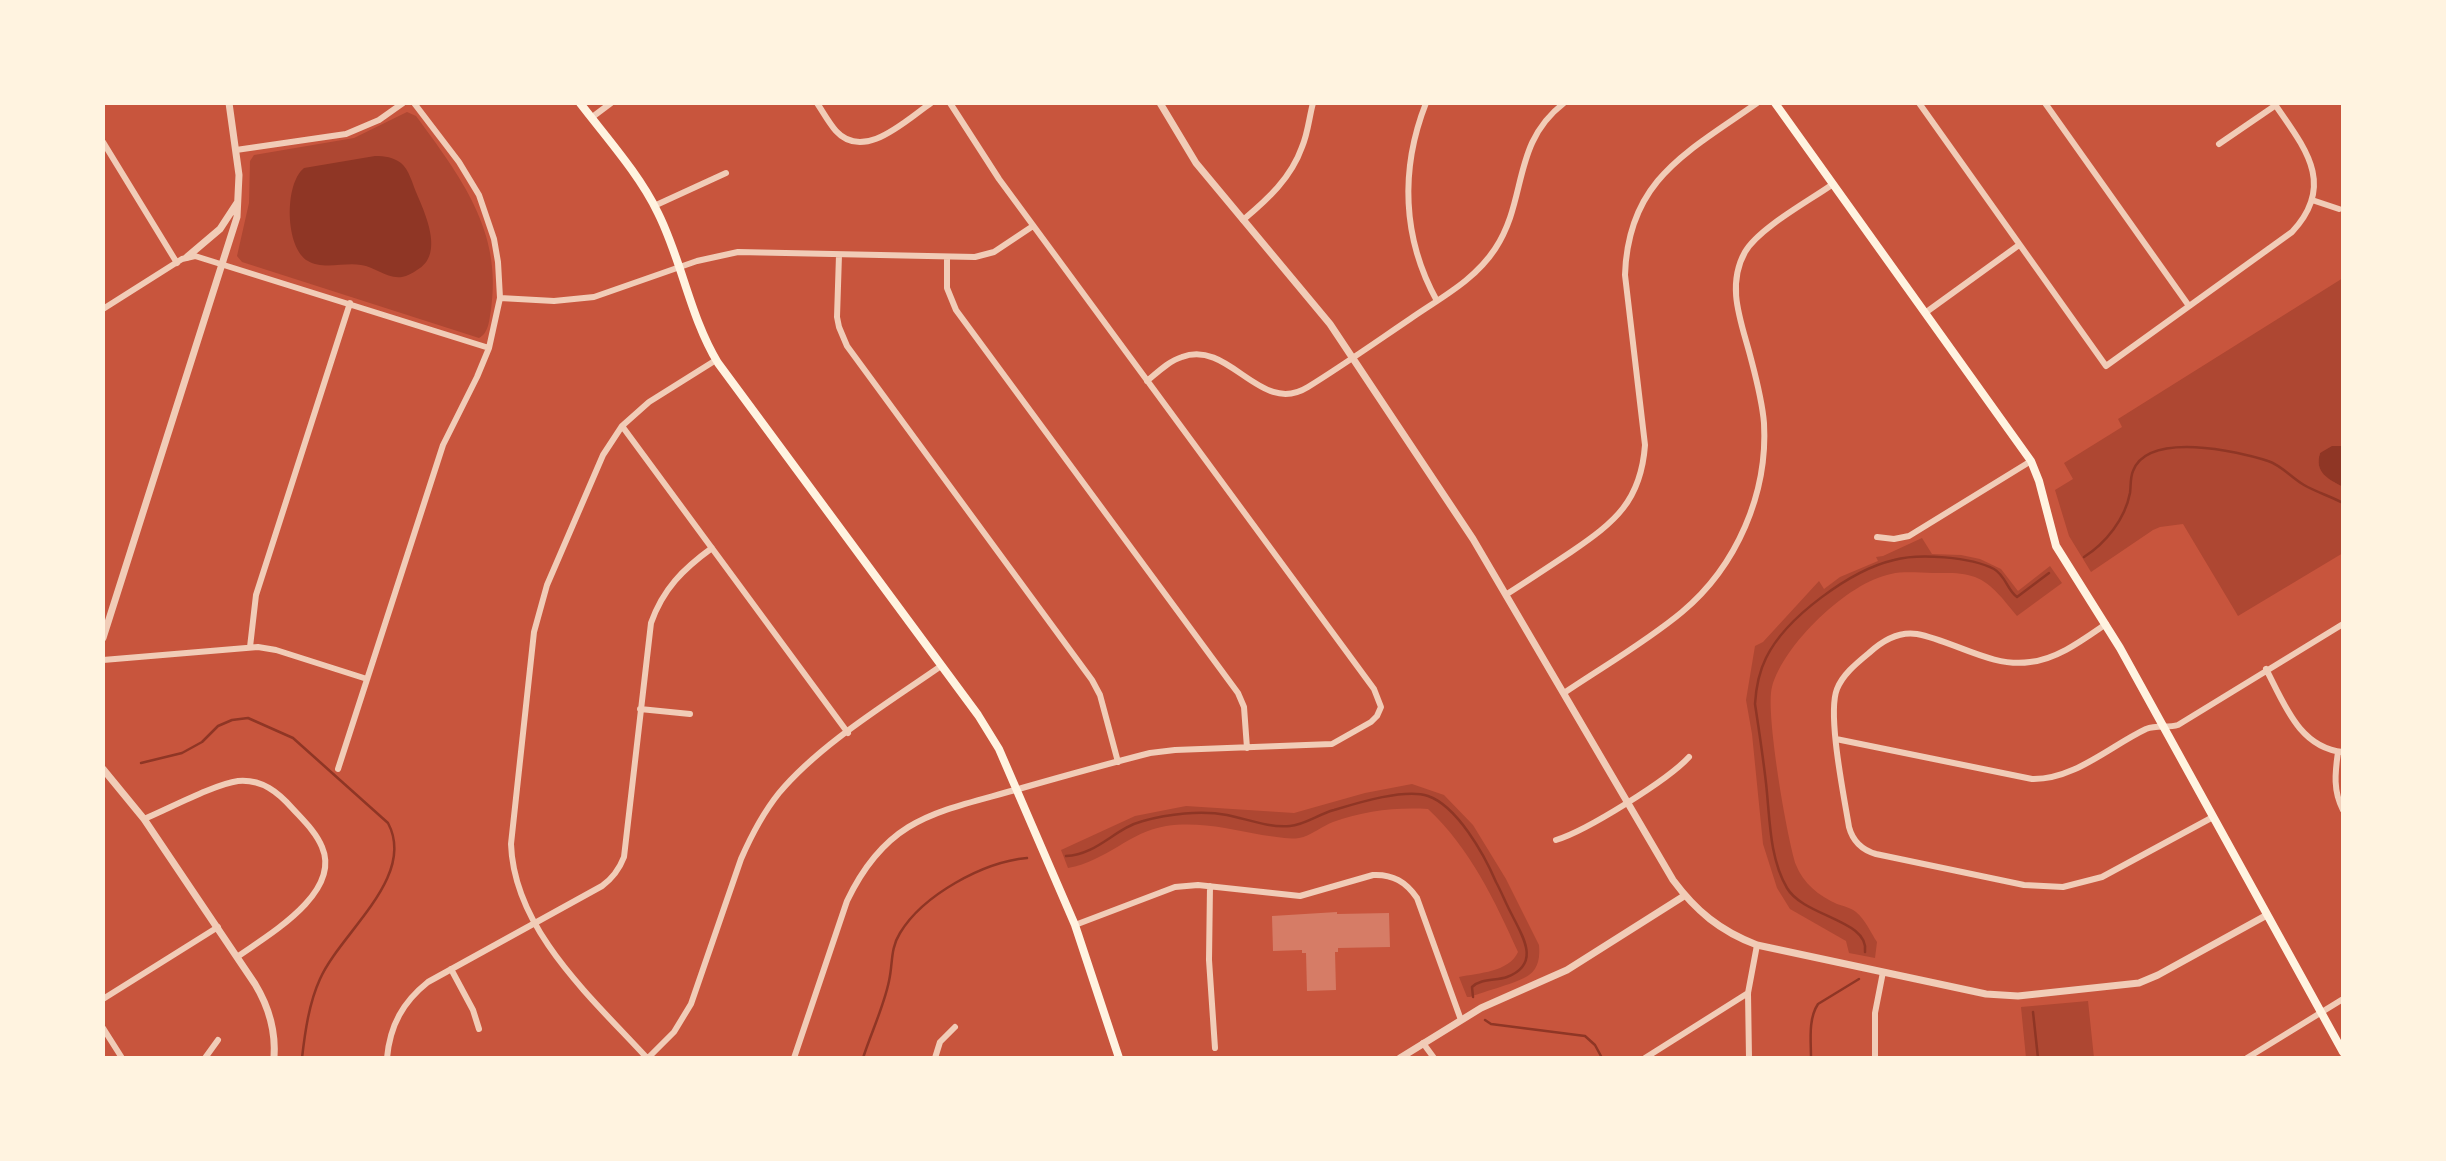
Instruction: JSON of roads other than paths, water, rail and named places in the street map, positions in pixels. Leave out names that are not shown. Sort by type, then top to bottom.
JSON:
[{"type":"main road","points":[[580,103],[654,205],[704,337],[716,360],[992,736],[1075,925],[1119,1058]]},
{"type":"main road","points":[[1775,103],[2031,461],[2056,546],[2106,624],[2343,1052]]},
{"type":"street","points":[[103,638],[237,217],[239,174],[229,103]]},
{"type":"street","points":[[236,150],[346,134],[368,126],[403,103]]},
{"type":"street","points":[[338,769],[443,445],[489,348],[499,298],[494,239],[479,195],[459,162],[414,103]]},
{"type":"street","points":[[591,118],[611,103]]},
{"type":"street","points":[[817,103],[836,131],[849,141],[863,143],[880,137],[931,103]]},
{"type":"street","points":[[794,1058],[855,883],[892,838],[925,817],[944,809],[1161,751],[1332,744],[1359,730],[1380,711],[1380,699],[1374,689],[999,180],[950,103]]},
{"type":"street","points":[[1160,103],[1196,163],[1318,308],[1353,358],[1507,594],[1684,896],[1711,922],[1734,936],[1757,945],[2002,996],[2127,985],[2158,975],[2267,915]]},
{"type":"street","points":[[1243,220],[1273,194],[1291,171],[1302,147],[1313,103]]},
{"type":"street","points":[[1426,103],[1410,159],[1408,207],[1418,261],[1437,301]]},
{"type":"street","points":[[1147,381],[1181,357],[1202,354],[1224,362],[1263,389],[1292,394],[1305,389],[1353,358],[1467,280],[1496,248],[1509,221],[1530,144],[1548,117],[1564,103]]},
{"type":"street","points":[[1507,594],[1601,532],[1630,501],[1642,468],[1645,445],[1625,275],[1633,222],[1645,198],[1669,166],[1757,103]]},
{"type":"street","points":[[1919,103],[2106,366],[2301,223],[2315,188],[2312,164],[2275,104],[2219,144]]},
{"type":"street","points":[[2045,103],[2189,306]]},
{"type":"street","points":[[103,142],[177,263]]},
{"type":"street","points":[[654,205],[726,173]]},
{"type":"street","points":[[1564,693],[1684,611],[1725,564],[1741,534],[1760,480],[1764,426],[1760,391],[1737,305],[1735,282],[1745,252],[1752,242],[1833,184]]},
{"type":"street","points":[[2312,200],[2339,209]]},
{"type":"street","points":[[103,309],[187,257],[220,229],[238,203]]},
{"type":"street","points":[[499,298],[554,301],[580,299],[618,290],[713,256],[738,252],[975,257],[994,252],[1033,226]]},
{"type":"street","points":[[1925,313],[2019,245]]},
{"type":"street","points":[[839,255],[837,317],[847,346],[1092,680],[1100,695],[1118,762]]},
{"type":"street","points":[[187,257],[201,257],[489,348]]},
{"type":"street","points":[[947,257],[947,288],[956,310],[1238,693],[1245,716],[1247,748]]},
{"type":"street","points":[[250,647],[256,596],[350,303]]},
{"type":"street","points":[[716,360],[649,402],[622,426],[603,455],[547,585],[534,632],[511,844],[517,884],[564,968],[647,1058],[674,1032],[691,1004],[741,859],[764,815],[794,776],[941,666]]},
{"type":"street","points":[[622,426],[848,733]]},
{"type":"street","points":[[1877,537],[1894,539],[1909,536],[2031,461]]},
{"type":"street","points":[[387,1058],[391,1031],[405,1004],[428,982],[602,886],[620,867],[624,857],[647,639],[656,608],[674,579],[712,548]]},
{"type":"street","points":[[2106,624],[2062,651],[2030,663],[1995,659],[1918,634],[1895,636],[1872,650],[1851,668],[1840,683],[1833,710],[1849,827],[1854,840],[1860,847],[1876,854],[2036,887],[2063,887],[2090,881],[2115,871],[2213,817]]},
{"type":"street","points":[[1836,739],[2043,779],[2064,774],[2147,729],[2178,725],[2343,624]]},
{"type":"street","points":[[103,660],[250,647],[276,650],[367,679]]},
{"type":"street","points":[[2266,669],[2305,736],[2325,748],[2340,752],[2334,779],[2343,810]]},
{"type":"street","points":[[640,709],[690,714]]},
{"type":"street","points":[[1556,840],[1575,832],[1627,801],[1673,771],[1689,757]]},
{"type":"street","points":[[103,769],[144,819],[266,1004],[275,1037],[274,1058]]},
{"type":"street","points":[[144,819],[227,783],[252,781],[272,788],[282,795],[318,838],[326,866],[317,889],[283,925],[237,957]]},
{"type":"street","points":[[1075,925],[1175,887],[1210,886],[1300,896],[1383,874],[1400,880],[1418,898],[1461,1020]]},
{"type":"street","points":[[1210,886],[1209,960],[1214,1048]]},
{"type":"street","points":[[1400,1058],[1493,1001],[1567,970],[1684,896]]},
{"type":"street","points":[[103,999],[218,928]]},
{"type":"street","points":[[1749,1058],[1748,993],[1757,945]]},
{"type":"street","points":[[451,969],[473,1010],[479,1030]]},
{"type":"street","points":[[1875,1058],[1875,1013],[1884,972]]},
{"type":"street","points":[[1645,1058],[1748,993]]},
{"type":"street","points":[[2247,1058],[2343,999]]},
{"type":"street","points":[[934,1058],[940,1042],[955,1027]]},
{"type":"street","points":[[103,1028],[122,1058]]},
{"type":"street","points":[[205,1058],[218,1040]]},
{"type":"street","points":[[1423,1043],[1434,1058]]},
{"type":"waterway","points":[[2084,557],[2100,545],[2113,530],[2124,512],[2133,471],[2142,459],[2156,451],[2195,447],[2254,457],[2273,463],[2304,485],[2343,503]]},
{"type":"waterway","points":[[1865,952],[1864,941],[1857,933],[1795,898],[1781,876],[1771,837],[1755,704],[1758,680],[1766,658],[1788,627],[1821,597],[1877,565],[1917,557],[1945,557],[1972,562],[1998,572],[2017,597],[2049,573]]},
{"type":"waterway","points":[[141,763],[182,753],[202,742],[218,726],[232,720],[248,718],[293,738],[388,823],[394,843],[392,864],[385,884],[320,979],[310,1008],[302,1058]]},
{"type":"waterway","points":[[1066,856],[1087,851],[1133,824],[1163,816],[1217,814],[1290,826],[1381,797],[1407,794],[1428,796],[1449,810],[1477,845],[1521,932],[1526,949],[1524,965],[1517,972],[1476,984],[1472,987],[1473,997]]},
{"type":"waterway","points":[[863,1058],[887,990],[895,945],[910,919],[939,894],[974,873],[1027,858]]},
{"type":"waterway","points":[[1811,1058],[1811,1023],[1818,1004],[1859,979]]},
{"type":"waterway","points":[[2033,1012],[2038,1058]]},
{"type":"waterway","points":[[1485,1020],[1491,1024],[1585,1036],[1595,1045],[1602,1058]]}]
